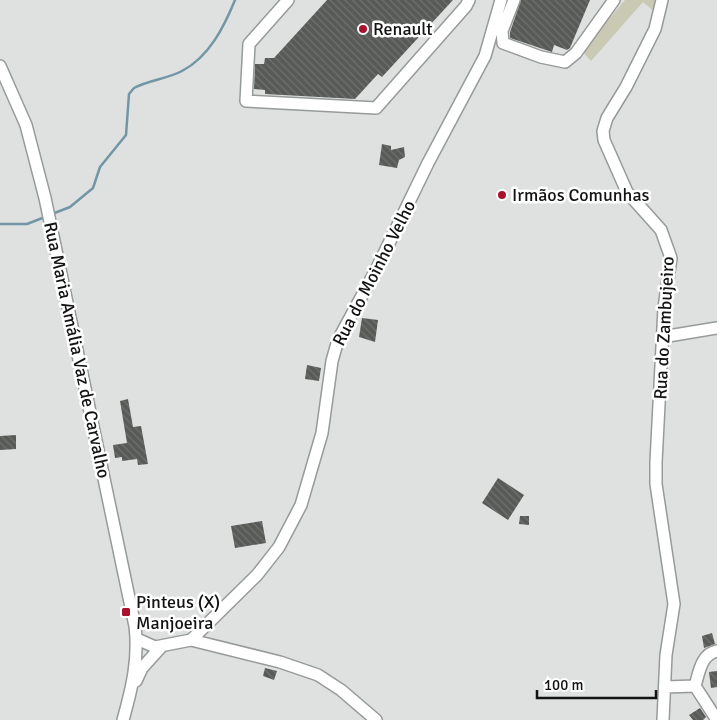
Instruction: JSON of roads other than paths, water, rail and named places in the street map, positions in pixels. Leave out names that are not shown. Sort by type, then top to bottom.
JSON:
[{"type":"street","points":[[288,0],[248,44],[246,101],[376,108],[466,6],[469,0]]},
{"type":"street","name":"Rua do Moinho Velho","points":[[191,640],[257,576],[278,547],[300,505],[322,433],[332,361],[338,340],[377,268],[433,154],[485,56],[501,0]]},
{"type":"street","points":[[514,0],[502,31],[503,43],[541,57],[565,62],[576,53],[614,0]]},
{"type":"street","name":"Rua do Zambujeiro","points":[[662,0],[654,29],[626,87],[607,118],[603,131],[604,140],[627,192],[661,230],[671,258],[662,337],[656,484],[674,604],[666,655],[663,720]]},
{"type":"street","name":"Rua Maria Amália Vaz de Carvalho","points":[[1,71],[26,125],[50,222],[137,639],[132,687]]},
{"type":"street","points":[[662,337],[717,328]]},
{"type":"street","points":[[137,639],[150,646],[161,647],[191,640],[280,662],[318,675],[341,690],[376,720]]},
{"type":"street","points":[[123,720],[132,687],[142,668],[161,647]]},
{"type":"street","points":[[717,651],[712,652],[702,661],[695,686],[717,720]]},
{"type":"street","points":[[665,687],[695,686]]},
{"type":"waterway","points":[[52,214],[70,207],[93,188],[100,167],[126,135],[129,94],[134,88],[176,74],[192,65],[208,50],[221,31],[235,0]]},
{"type":"waterway","points":[[0,224],[27,224],[45,217]]},
{"type":"place","name":"Renault","points":[[363,29]]},
{"type":"place","name":"Irmãos Comunhas","points":[[502,195]]},
{"type":"place","name":"Pinteus (X) Manjoeira","points":[[126,612]]}]
